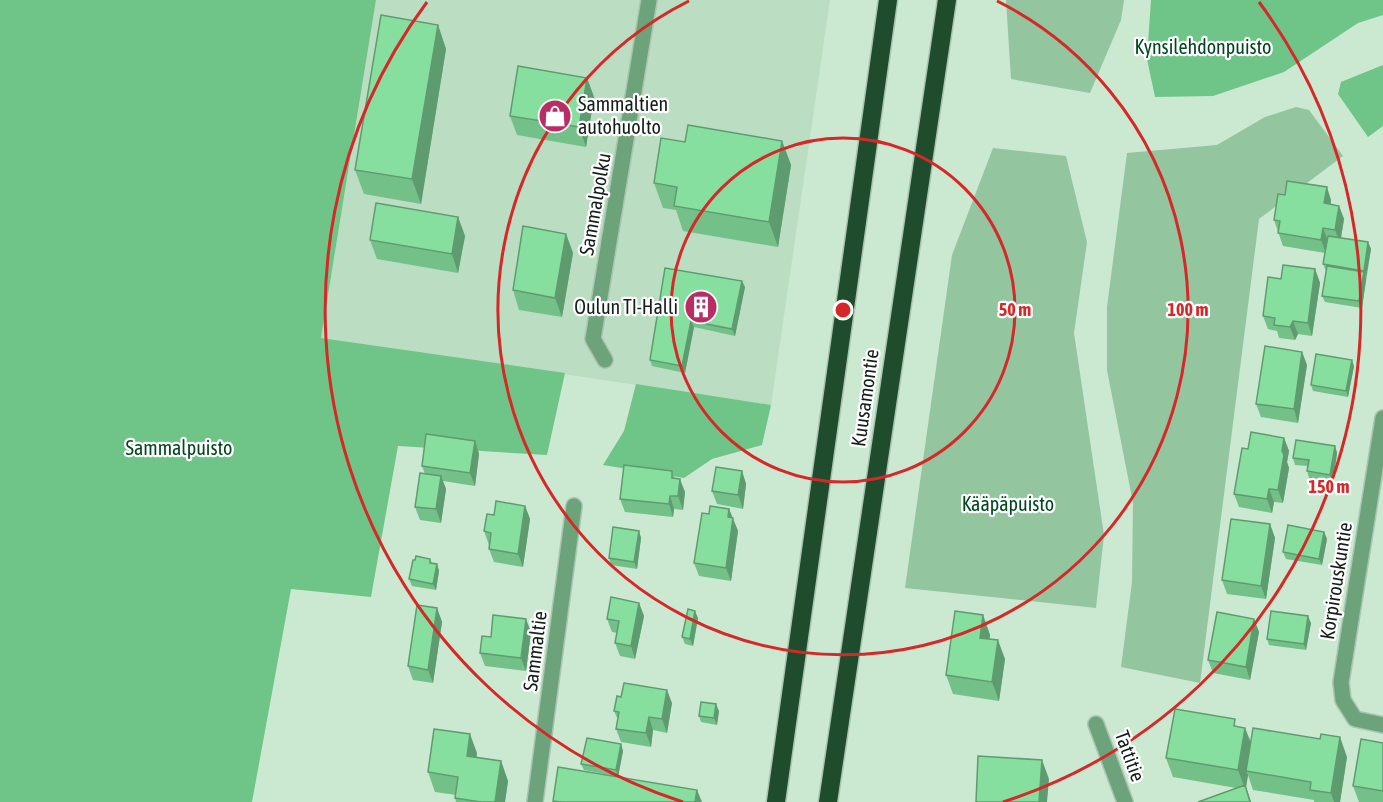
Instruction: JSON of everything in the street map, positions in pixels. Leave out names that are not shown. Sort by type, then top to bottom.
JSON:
[{"type":"highway","name":"Kuusamontie","points":[[776,802],[888,0]]},
{"type":"highway","name":"Kuusamontie","points":[[828,802],[947,0]]},
{"type":"street","name":"Sammalpolku","points":[[605,360],[593,339],[650,0]]},
{"type":"street","name":"Korpirouskuntie","points":[[1383,418],[1341,682],[1343,700],[1355,719],[1383,725]]},
{"type":"street","name":"Sammaltie","points":[[535,802],[574,506]]},
{"type":"street","name":"Tattitie","points":[[1096,724],[1125,802]]},
{"type":"shaded area","points":[[376,0],[830,0],[771,405],[321,338]]},
{"type":"green space","name":"Sammalpuisto","points":[[0,0],[376,0],[321,338],[565,373],[547,455],[398,446],[371,597],[291,589],[252,802],[0,802]]},
{"type":"green space","points":[[1006,0],[1124,0],[1121,20],[1090,93],[1011,79]]},
{"type":"green space","name":"Kynsilehdonpuisto","points":[[1151,0],[1383,0],[1383,15],[1358,23],[1284,72],[1213,96],[1155,97],[1147,59]]},
{"type":"green space","points":[[1383,65],[1383,126],[1368,137],[1338,94],[1341,82]]},
{"type":"green space","points":[[1296,107],[1309,110],[1343,156],[1259,219],[1200,683],[1121,667],[1132,582],[1133,503],[1107,370],[1107,307],[1127,153],[1217,145],[1265,117]]},
{"type":"green space","name":"Kääpäpuisto","points":[[993,148],[1066,156],[1087,242],[1074,333],[1104,535],[1096,608],[905,588],[952,255]]},
{"type":"green space","points":[[636,384],[771,405],[762,445],[712,459],[684,478],[603,465],[624,431]]},
{"type":"building","points":[[381,15],[438,25],[412,179],[355,170]]},
{"type":"building","points":[[518,66],[587,78],[579,127],[510,116]]},
{"type":"building","points":[[688,125],[782,141],[769,222],[674,206],[677,187],[654,183],[661,138],[685,142]]},
{"type":"building","points":[[1287,181],[1327,187],[1324,203],[1339,206],[1335,230],[1323,228],[1321,240],[1278,233],[1280,221],[1274,220],[1278,194],[1285,195]]},
{"type":"building","points":[[376,203],[458,217],[452,254],[370,240]]},
{"type":"building","points":[[523,226],[566,234],[555,298],[513,290]]},
{"type":"building","points":[[1328,236],[1368,242],[1364,271],[1323,264]]},
{"type":"building","points":[[1283,265],[1315,269],[1308,323],[1293,321],[1290,327],[1274,325],[1275,318],[1263,316],[1268,277],[1281,279]]},
{"type":"building","points":[[1327,266],[1364,272],[1359,301],[1322,296]]},
{"type":"building","name":"Oulun TI-Halli","points":[[665,268],[742,281],[732,329],[691,321],[682,366],[650,360]]},
{"type":"building","points":[[1265,346],[1302,352],[1294,409],[1256,404]]},
{"type":"building","points":[[1316,354],[1352,360],[1346,391],[1311,385]]},
{"type":"building","points":[[1251,432],[1284,438],[1282,451],[1284,455],[1278,490],[1269,489],[1267,499],[1234,494],[1242,448],[1248,449]]},
{"type":"building","points":[[426,434],[475,441],[470,473],[422,466]]},
{"type":"building","points":[[1296,440],[1335,446],[1330,475],[1307,471],[1309,460],[1293,458]]},
{"type":"building","points":[[624,465],[672,471],[672,478],[680,479],[678,496],[670,496],[669,504],[620,499]]},
{"type":"building","points":[[716,467],[742,471],[738,495],[712,491]]},
{"type":"building","points":[[420,473],[441,476],[436,509],[415,507]]},
{"type":"building","points":[[496,501],[525,506],[518,554],[489,549],[491,533],[484,531],[487,514],[494,515]]},
{"type":"building","points":[[710,506],[729,509],[728,517],[733,518],[726,568],[694,563],[702,513],[709,514]]},
{"type":"building","points":[[1231,519],[1270,524],[1261,586],[1222,580]]},
{"type":"building","points":[[1288,525],[1324,532],[1319,559],[1283,552]]},
{"type":"building","points":[[613,527],[639,531],[634,562],[609,558]]},
{"type":"building","points":[[416,556],[430,559],[430,563],[437,564],[433,584],[409,579]]},
{"type":"building","points":[[611,597],[639,603],[631,646],[615,643],[619,621],[607,619]]},
{"type":"building","points":[[417,605],[437,608],[428,670],[408,666]]},
{"type":"building","points":[[688,609],[695,611],[690,639],[682,637]]},
{"type":"building","points":[[955,611],[983,615],[980,638],[998,640],[992,682],[946,675]]},
{"type":"building","points":[[1271,611],[1308,616],[1304,644],[1267,639]]},
{"type":"building","points":[[1217,612],[1254,619],[1246,667],[1208,660]]},
{"type":"building","points":[[493,615],[526,619],[521,658],[480,653],[482,636],[491,637]]},
{"type":"building","points":[[624,683],[667,690],[662,719],[649,717],[646,733],[616,729],[619,712],[614,711],[617,696],[621,697]]},
{"type":"building","points":[[701,702],[716,704],[714,718],[699,716]]},
{"type":"building","points":[[1175,709],[1235,719],[1234,726],[1245,728],[1238,770],[1166,758]]},
{"type":"building","points":[[1253,728],[1320,739],[1321,734],[1340,737],[1331,793],[1310,790],[1311,782],[1246,771]]},
{"type":"building","points":[[434,729],[470,734],[467,756],[501,761],[495,802],[455,798],[458,777],[428,772]]},
{"type":"building","points":[[587,738],[621,744],[616,770],[581,764]]},
{"type":"building","points":[[1361,739],[1383,743],[1383,791],[1353,786]]},
{"type":"building","points":[[978,756],[1042,760],[1039,802],[976,802]]},
{"type":"building","points":[[558,767],[697,790],[695,802],[553,801]]},
{"type":"building","points":[[1245,785],[1250,802],[1198,802]]},
{"type":"place","name":"Sammaltien autohuolto","points":[[555,116]]},
{"type":"place","name":"Oulun TI-Halli","points":[[701,307]]}]
